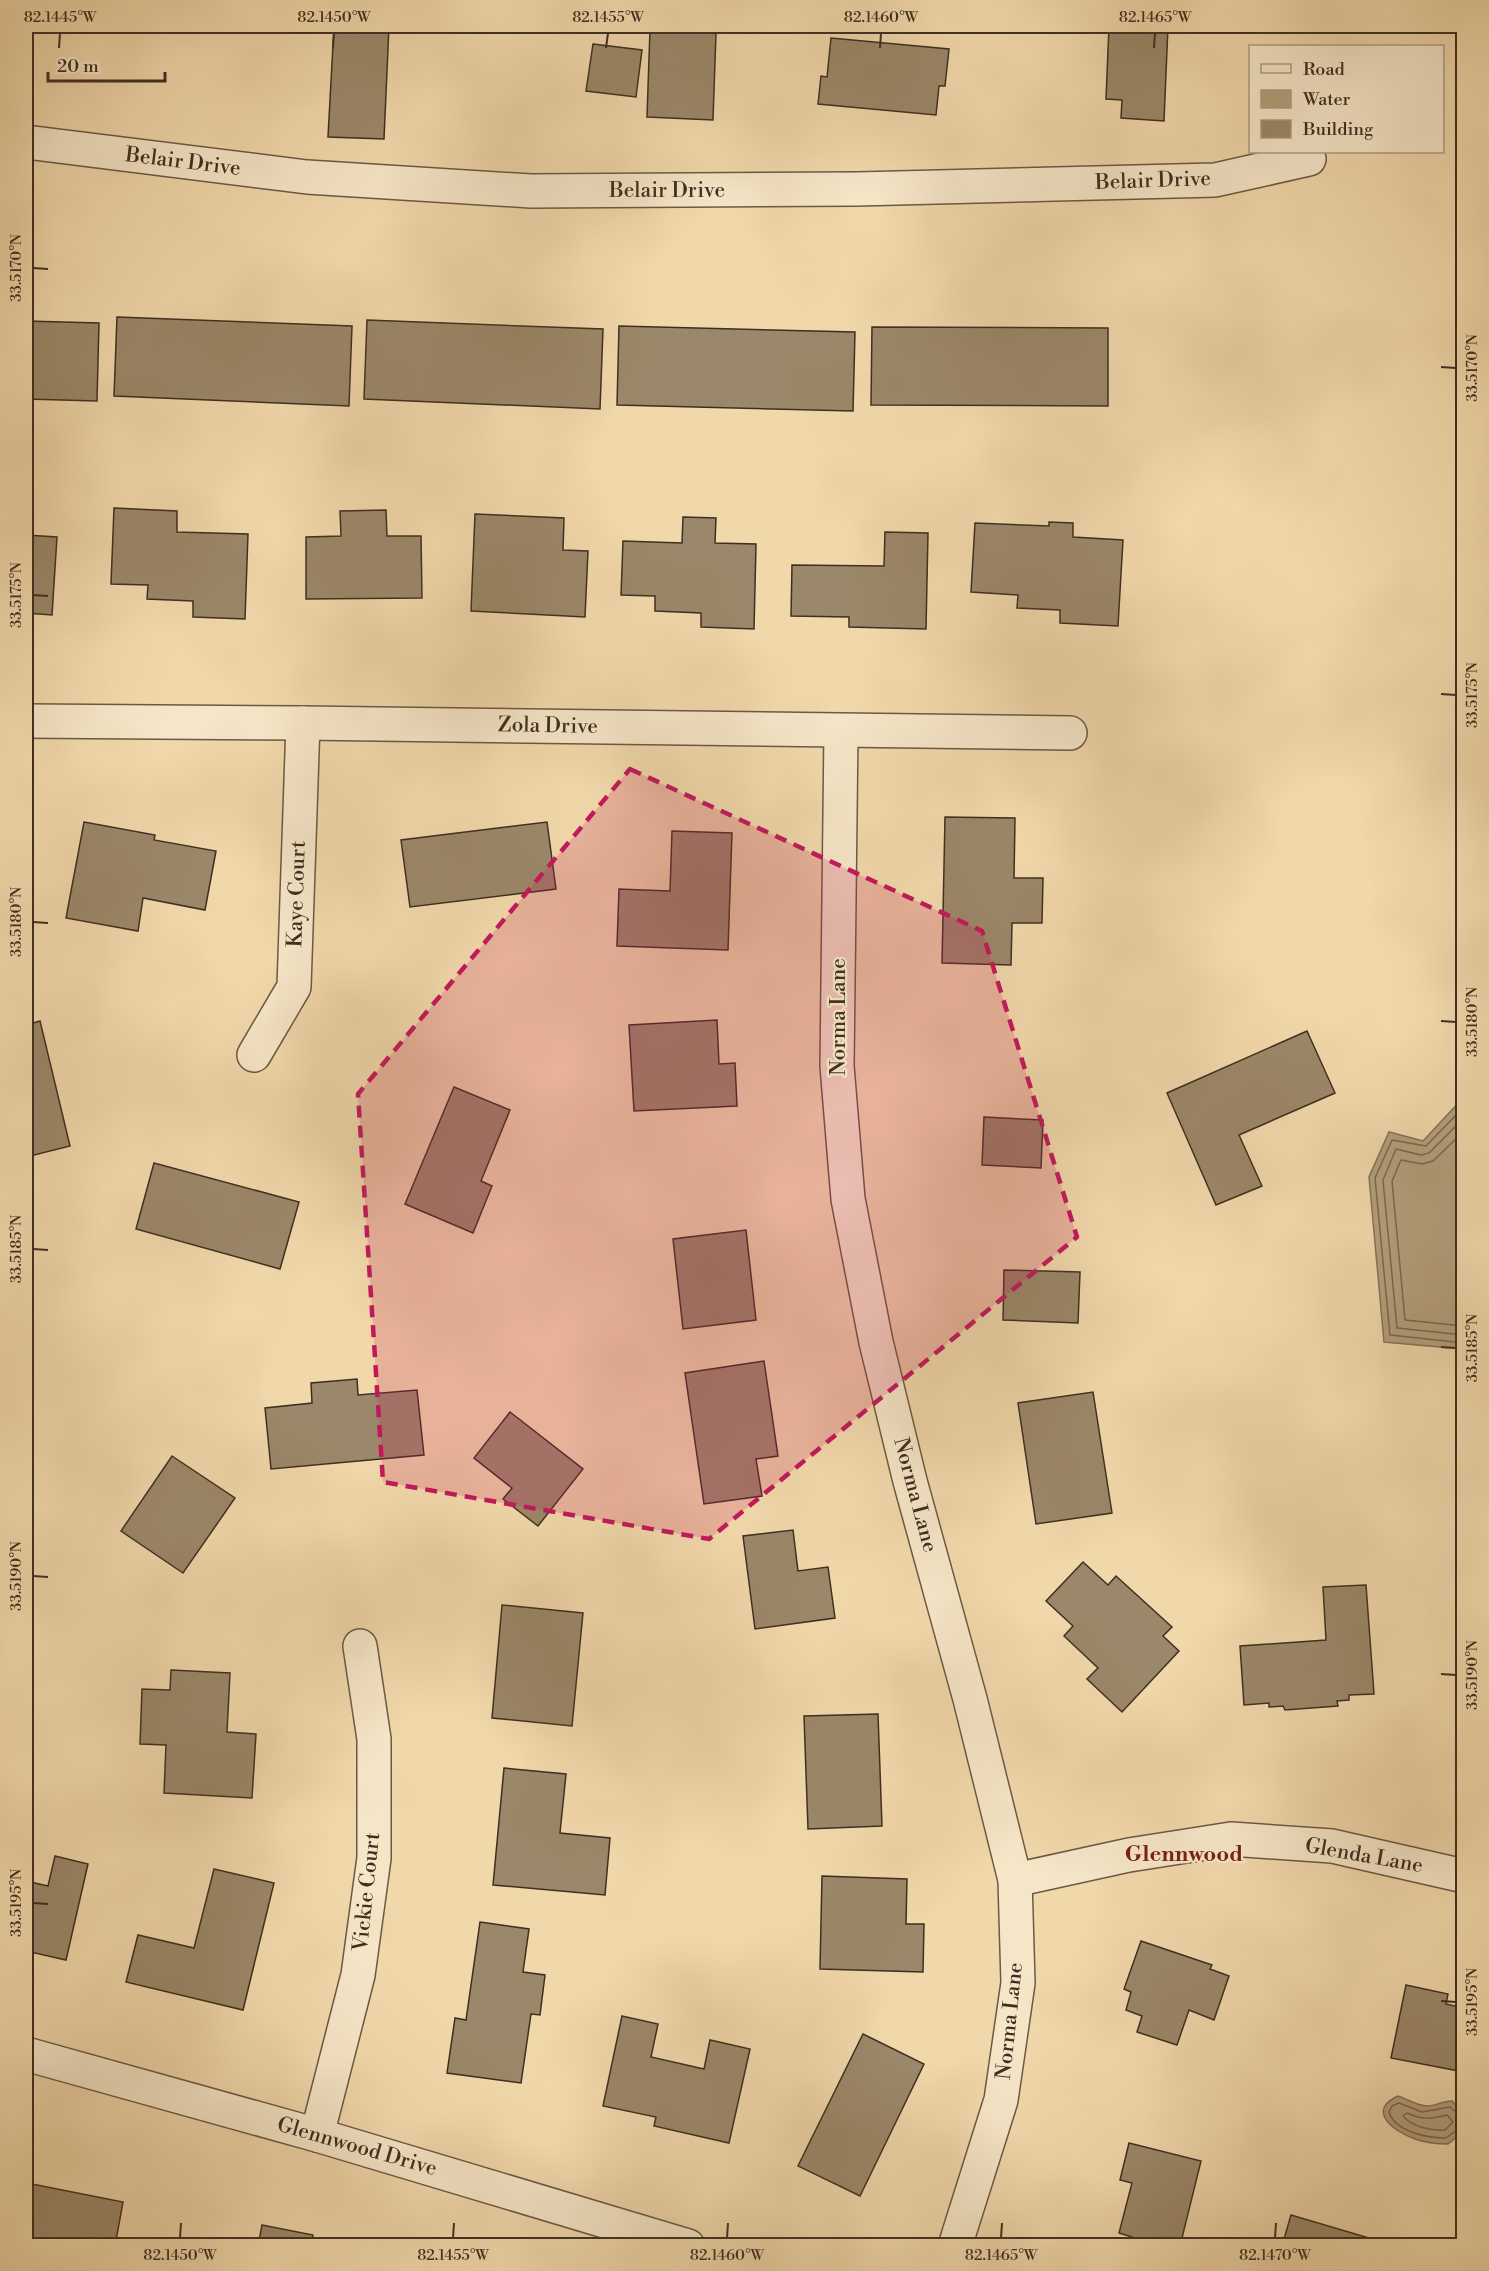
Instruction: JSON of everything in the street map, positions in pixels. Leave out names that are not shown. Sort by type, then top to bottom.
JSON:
[{"type":"street","name":"Belair Drive","points":[[26,142],[307,177],[531,192],[857,189],[1215,180],[1309,159]]},
{"type":"street","name":"Zola Drive","points":[[26,721],[1070,733]]},
{"type":"street","name":"Kaye Court","points":[[254,1054],[294,987],[303,723]]},
{"type":"street","name":"Norma Lane","points":[[841,731],[837,1066],[848,1199],[876,1342],[910,1481],[970,1699],[1015,1880],[1018,1983],[1001,2100],[955,2246]]},
{"type":"street","name":"Vickie Court","points":[[316,2135],[358,1975],[374,1858],[374,1739],[360,1646]]},
{"type":"street","name":"Glenda Lane","points":[[1015,1880],[1130,1855],[1231,1839],[1332,1846],[1464,1876]]},
{"type":"street","name":"Glennwood Drive","points":[[26,2054],[316,2135],[688,2246]]},
{"type":"highlighted area","points":[[630,769],[982,931],[1077,1237],[709,1539],[383,1482],[358,1094]]},
{"type":"water","points":[[1463,1098],[1463,1347],[1462,1349],[1384,1342],[1369,1177],[1389,1132],[1423,1141]]},
{"type":"water","points":[[1398,2096],[1424,2106],[1452,2101],[1463,2112],[1463,2132],[1448,2144],[1423,2141],[1407,2136],[1392,2126],[1384,2114],[1384,2108],[1388,2102]]},
{"type":"building","points":[[334,26],[389,26],[384,139],[328,137]]},
{"type":"building","points":[[1109,26],[1168,26],[1164,121],[1121,118],[1122,100],[1106,99]]},
{"type":"building","points":[[650,29],[716,33],[713,120],[647,117]]},
{"type":"building","points":[[831,38],[949,49],[945,86],[939,86],[936,115],[818,104],[821,76],[827,77]]},
{"type":"building","points":[[593,44],[642,50],[636,97],[586,91]]},
{"type":"building","points":[[117,317],[352,326],[349,406],[114,396]]},
{"type":"building","points":[[367,320],[603,329],[600,409],[364,399]]},
{"type":"building","points":[[26,321],[99,323],[97,401],[26,399]]},
{"type":"building","points":[[619,326],[855,332],[853,411],[617,405]]},
{"type":"building","points":[[872,327],[1108,328],[1108,406],[871,405]]},
{"type":"building","points":[[114,508],[177,511],[177,532],[248,534],[245,619],[193,617],[193,601],[147,599],[148,585],[111,584]]},
{"type":"building","points":[[386,510],[387,536],[421,536],[422,598],[306,599],[306,537],[341,536],[340,511]]},
{"type":"building","points":[[475,514],[564,518],[563,550],[588,551],[585,617],[471,611]]},
{"type":"building","points":[[683,517],[716,518],[715,543],[756,544],[754,629],[701,627],[701,613],[655,611],[655,596],[621,595],[623,541],[682,543]]},
{"type":"building","points":[[1049,522],[1073,523],[1073,537],[1123,540],[1118,626],[1060,623],[1060,610],[1017,608],[1018,595],[971,592],[975,523],[1049,526]]},
{"type":"building","points":[[885,532],[928,533],[926,629],[849,627],[849,617],[791,616],[792,565],[884,566]]},
{"type":"building","points":[[26,535],[57,537],[52,615],[26,613]]},
{"type":"building","points":[[945,817],[1015,818],[1014,878],[1043,878],[1042,923],[1012,923],[1011,965],[942,963]]},
{"type":"building","points":[[84,822],[155,835],[154,840],[216,851],[205,910],[143,898],[138,931],[66,918]]},
{"type":"building","points":[[547,822],[556,889],[410,907],[401,840]]},
{"type":"building","points":[[672,831],[732,833],[728,950],[617,946],[619,889],[670,891]]},
{"type":"building","points":[[717,1020],[719,1064],[735,1063],[737,1106],[634,1111],[629,1025]]},
{"type":"building","points":[[40,1021],[70,1146],[26,1157],[26,1025]]},
{"type":"building","points":[[1307,1031],[1335,1093],[1239,1135],[1262,1186],[1216,1205],[1167,1093]]},
{"type":"building","points":[[454,1087],[510,1110],[481,1181],[492,1186],[473,1233],[405,1204]]},
{"type":"building","points":[[984,1117],[1043,1120],[1041,1168],[982,1165]]},
{"type":"building","points":[[154,1163],[299,1202],[280,1269],[136,1229]]},
{"type":"building","points":[[746,1230],[756,1320],[683,1329],[673,1239]]},
{"type":"building","points":[[1004,1270],[1080,1272],[1078,1323],[1003,1320]]},
{"type":"building","points":[[764,1361],[778,1456],[756,1459],[762,1496],[704,1504],[685,1373]]},
{"type":"building","points":[[357,1379],[358,1395],[417,1390],[424,1455],[271,1469],[265,1408],[312,1403],[311,1383]]},
{"type":"building","points":[[1093,1392],[1112,1513],[1036,1524],[1018,1403]]},
{"type":"building","points":[[510,1412],[583,1469],[538,1526],[503,1499],[512,1488],[474,1458]]},
{"type":"building","points":[[172,1456],[235,1498],[183,1573],[121,1531]]},
{"type":"building","points":[[793,1530],[798,1571],[828,1567],[835,1618],[755,1629],[743,1536]]},
{"type":"building","points":[[1083,1562],[1108,1585],[1116,1576],[1172,1627],[1163,1636],[1179,1651],[1122,1712],[1087,1679],[1098,1668],[1064,1636],[1073,1626],[1046,1601]]},
{"type":"building","points":[[1366,1585],[1374,1694],[1349,1695],[1349,1700],[1337,1701],[1338,1706],[1285,1710],[1283,1706],[1269,1707],[1269,1703],[1244,1705],[1240,1646],[1326,1640],[1323,1587]]},
{"type":"building","points":[[502,1605],[583,1613],[572,1726],[492,1718]]},
{"type":"building","points":[[171,1670],[230,1673],[227,1732],[256,1734],[252,1798],[164,1793],[166,1745],[140,1744],[142,1689],[170,1690]]},
{"type":"building","points":[[878,1714],[882,1826],[808,1829],[804,1716]]},
{"type":"building","points":[[504,1768],[566,1774],[560,1833],[610,1838],[605,1895],[493,1885]]},
{"type":"building","points":[[55,1856],[88,1864],[66,1960],[26,1951],[26,1881],[48,1886]]},
{"type":"building","points":[[214,1869],[274,1883],[243,2010],[126,1982],[138,1935],[194,1948]]},
{"type":"building","points":[[822,1876],[907,1879],[906,1924],[924,1924],[923,1972],[820,1969]]},
{"type":"building","points":[[480,1922],[529,1929],[523,1972],[545,1975],[540,2015],[531,2014],[521,2083],[447,2073],[455,2018],[466,2020]]},
{"type":"building","points":[[1141,1941],[1212,1965],[1210,1969],[1229,1976],[1214,2020],[1189,2010],[1177,2045],[1137,2032],[1142,2016],[1126,2010],[1131,1992],[1124,1989]]},
{"type":"building","points":[[1406,1985],[1448,1994],[1446,2004],[1464,2008],[1464,2072],[1391,2058]]},
{"type":"building","points":[[622,2016],[658,2024],[651,2057],[704,2069],[710,2040],[750,2049],[729,2143],[654,2126],[656,2117],[603,2106]]},
{"type":"building","points":[[863,2034],[924,2064],[860,2196],[798,2166]]},
{"type":"building","points":[[1129,2143],[1201,2161],[1180,2246],[1130,2246],[1132,2237],[1119,2233],[1132,2183],[1120,2180]]},
{"type":"building","points":[[32,2184],[123,2202],[115,2246],[26,2246],[26,2219]]},
{"type":"building","points":[[1291,2215],[1396,2246],[1282,2246]]},
{"type":"building","points":[[262,2225],[313,2235],[311,2246],[258,2246]]},
{"type":"district","name":"Glennwood","points":[[1184,1854]]}]
